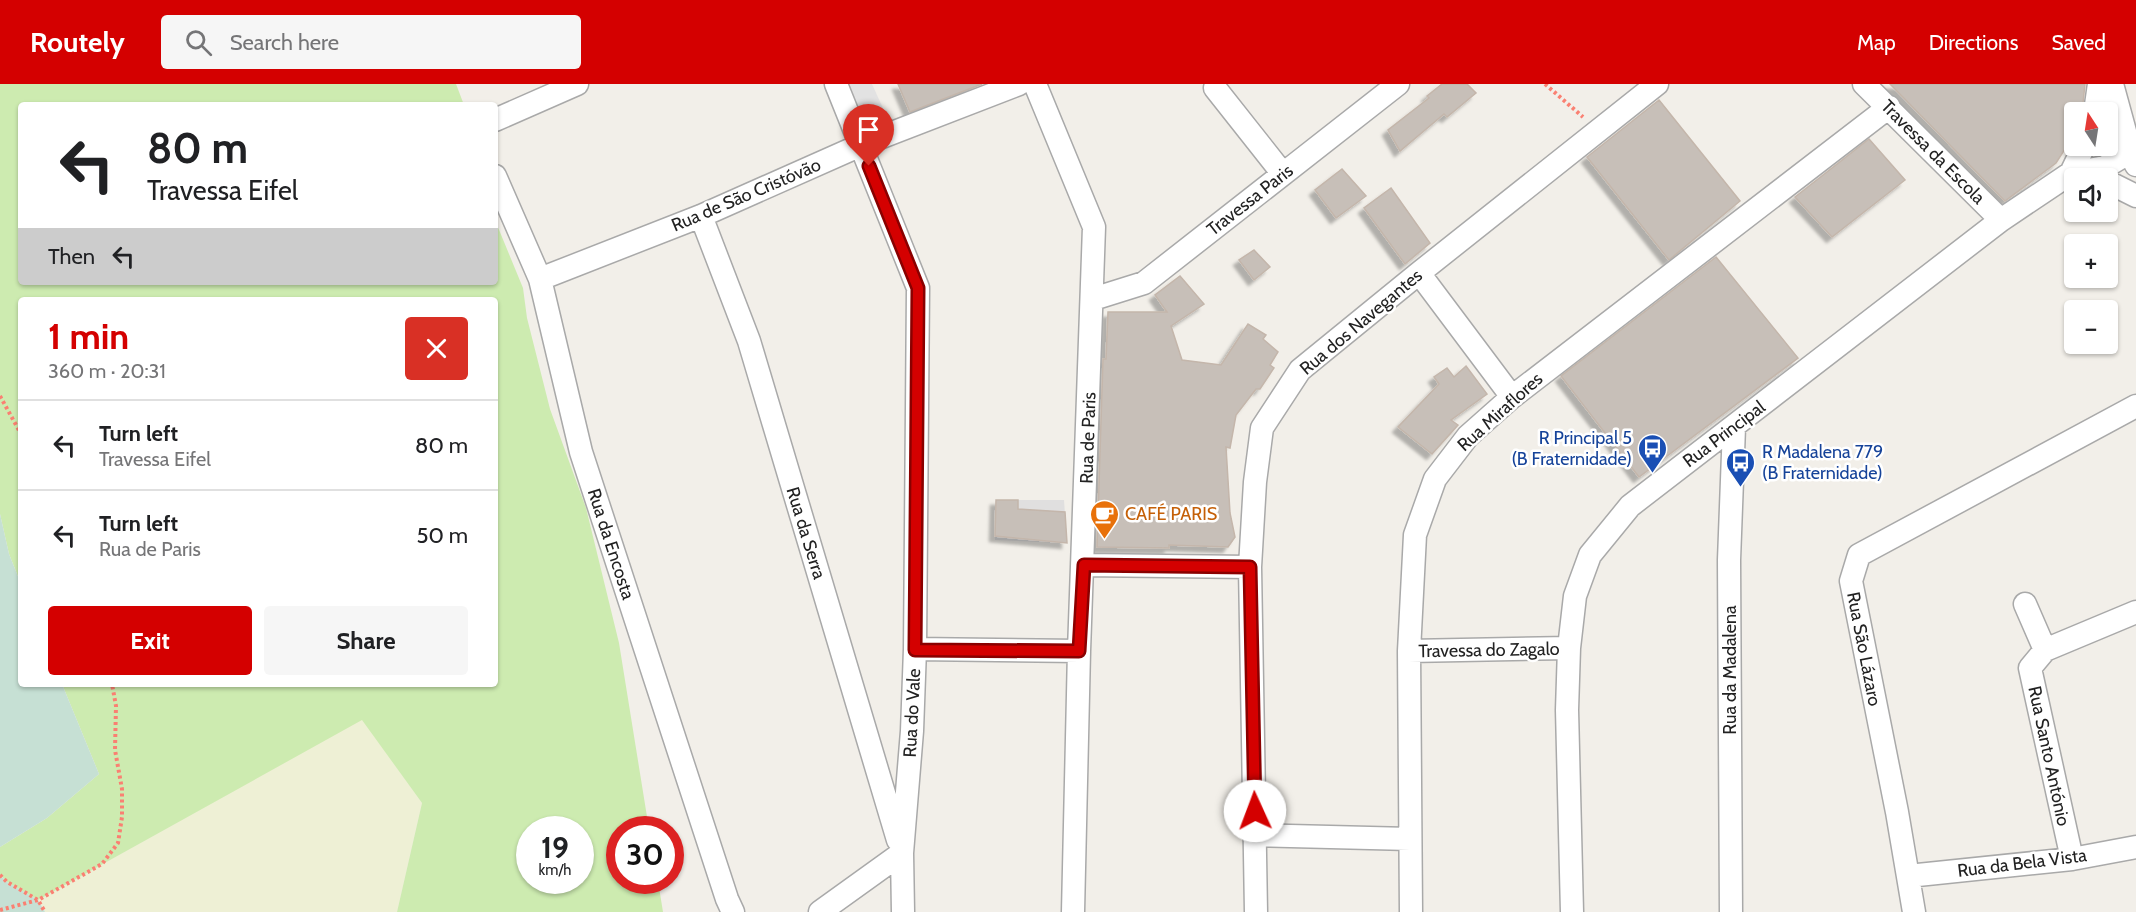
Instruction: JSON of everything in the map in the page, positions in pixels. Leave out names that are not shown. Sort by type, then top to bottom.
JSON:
[{"type":"street","points":[[498,119],[577,84]]},
{"type":"street","name":"Rua do Vale","points":[[836,84],[918,288],[915,650],[912,731],[902,853]]},
{"type":"street","name":"Rua de São Cristóvão","points":[[540,279],[701,216],[861,146],[1019,84]]},
{"type":"street","name":"Rua de Paris","points":[[1035,84],[1094,227],[1084,565],[1079,651],[1073,912]]},
{"type":"street","name":"Travessa Paris","points":[[1093,299],[1144,283],[1283,174],[1371,92],[1398,84]]},
{"type":"street","name":"Rua dos Navegantes","points":[[1256,912],[1250,567],[1255,482],[1263,429],[1300,370],[1657,84]]},
{"type":"street","name":"Travessa da Escola","points":[[1864,84],[2001,220]]},
{"type":"street","points":[[2096,102],[2099,84]]},
{"type":"street","points":[[2105,168],[2120,158],[2127,144],[2112,84]]},
{"type":"street","points":[[1215,88],[1283,174]]},
{"type":"street","name":"Rua Miraflores","points":[[1411,912],[1409,651],[1414,535],[1435,479],[1468,436],[1512,397],[1888,107]]},
{"type":"street","name":"Rua da Encosta","points":[[498,183],[540,279],[581,452],[723,888],[733,912]]},
{"type":"street","name":"Rua Principal","points":[[1572,912],[1567,710],[1569,648],[1575,596],[1590,555],[1630,506],[2001,220],[2064,186]]},
{"type":"street","points":[[2118,187],[2136,196]]},
{"type":"street","name":"Rua da Serra","points":[[701,216],[749,341],[902,853]]},
{"type":"street","points":[[1419,273],[1512,397]]},
{"type":"street","name":"Rua São Lázaro","points":[[1914,912],[1851,581],[1859,555],[2136,406]]},
{"type":"street","name":"Rua da Madalena","points":[[1731,912],[1729,560],[1734,427]]},
{"type":"street","points":[[1084,565],[1250,567]]},
{"type":"street","points":[[2025,604],[2045,650],[2136,612]]},
{"type":"street","name":"Travessa do Zagalo","points":[[1409,651],[1569,648]]},
{"type":"street","points":[[915,650],[1079,651]]},
{"type":"street","name":"Rua Santo António","points":[[2045,650],[2030,668],[2072,859]]},
{"type":"street","points":[[1255,835],[1410,839]]},
{"type":"street","name":"Rua da Bela Vista","points":[[1908,876],[2072,859],[2136,847]]},
{"type":"street","points":[[820,912],[902,853]]},
{"type":"street","points":[[902,853],[903,912]]},
{"type":"path","points":[[1545,84],[1585,118]]},
{"type":"path","points":[[0,396],[18,429]]},
{"type":"path","points":[[0,910],[38,900],[102,864],[118,843],[122,817],[122,789],[115,750],[116,706],[113,687]]},
{"type":"path","points":[[0,875],[7,882],[38,900],[45,912]]},
{"type":"shaded area","points":[[845,84],[872,84],[886,115],[862,125]]},
{"type":"shaded area","points":[[996,500],[1064,500],[1067,543],[995,540]]},
{"type":"green space","points":[[0,84],[456,84],[463,102],[18,102],[18,285],[498,285],[498,227],[523,288],[527,318],[550,409],[586,508],[619,643],[647,816],[606,816],[606,894],[660,894],[663,912],[397,912],[422,803],[362,720],[38,900],[7,882],[0,875],[0,847],[47,818],[99,774],[63,687],[498,687],[498,297],[18,297],[18,576],[9,554],[0,514]]},
{"type":"green space","points":[[0,514],[9,554],[18,576],[18,687],[63,687],[99,774],[47,818],[0,847]]},
{"type":"green space","points":[[362,719],[422,803],[397,912],[45,912],[38,900]]},
{"type":"green space","points":[[0,875],[7,882],[38,900],[45,912],[0,912]]},
{"type":"building","points":[[898,84],[982,84],[910,112]]},
{"type":"building","points":[[1442,84],[1467,84],[1476,93],[1447,117],[1444,114],[1400,151],[1388,130],[1429,98],[1427,96]]},
{"type":"building","points":[[1890,84],[2085,84],[2083,102],[2064,102],[2064,151],[2056,163],[2005,201]]},
{"type":"building","points":[[1659,100],[1740,201],[1669,260],[1587,157]]},
{"type":"building","points":[[1869,139],[1905,180],[1832,237],[1795,197]]},
{"type":"building","points":[[1342,169],[1366,196],[1336,218],[1315,190]]},
{"type":"building","points":[[1391,188],[1430,243],[1405,264],[1364,208]]},
{"type":"building","points":[[1254,250],[1270,267],[1254,280],[1239,260]]},
{"type":"building","points":[[1716,257],[1798,358],[1639,477],[1561,376]]},
{"type":"building","points":[[1180,276],[1204,304],[1171,326],[1182,360],[1221,365],[1248,324],[1266,335],[1263,339],[1278,352],[1270,365],[1274,368],[1260,389],[1256,389],[1236,415],[1230,448],[1226,447],[1230,513],[1235,537],[1228,547],[1169,545],[1169,548],[1097,547],[1103,359],[1106,359],[1108,312],[1167,312],[1155,295]]},
{"type":"building","points":[[1466,366],[1487,394],[1451,420],[1458,425],[1432,454],[1398,427],[1439,384],[1434,377],[1447,368],[1454,377]]},
{"type":"building","points":[[996,500],[1018,500],[1018,509],[1065,512],[1067,543],[995,536]]},
{"type":"place","name":"R Principal 5 (B Fraternidade)","points":[[1653,474]]},
{"type":"place","name":"R Madalena 779 (B Fraternidade)","points":[[1741,488]]},
{"type":"place","name":"CAFÉ PARIS","points":[[1104,540]]},
{"type":"route","points":[[869,166],[918,288],[915,650],[1079,651],[1084,565],[1250,567],[1255,811]]}]
